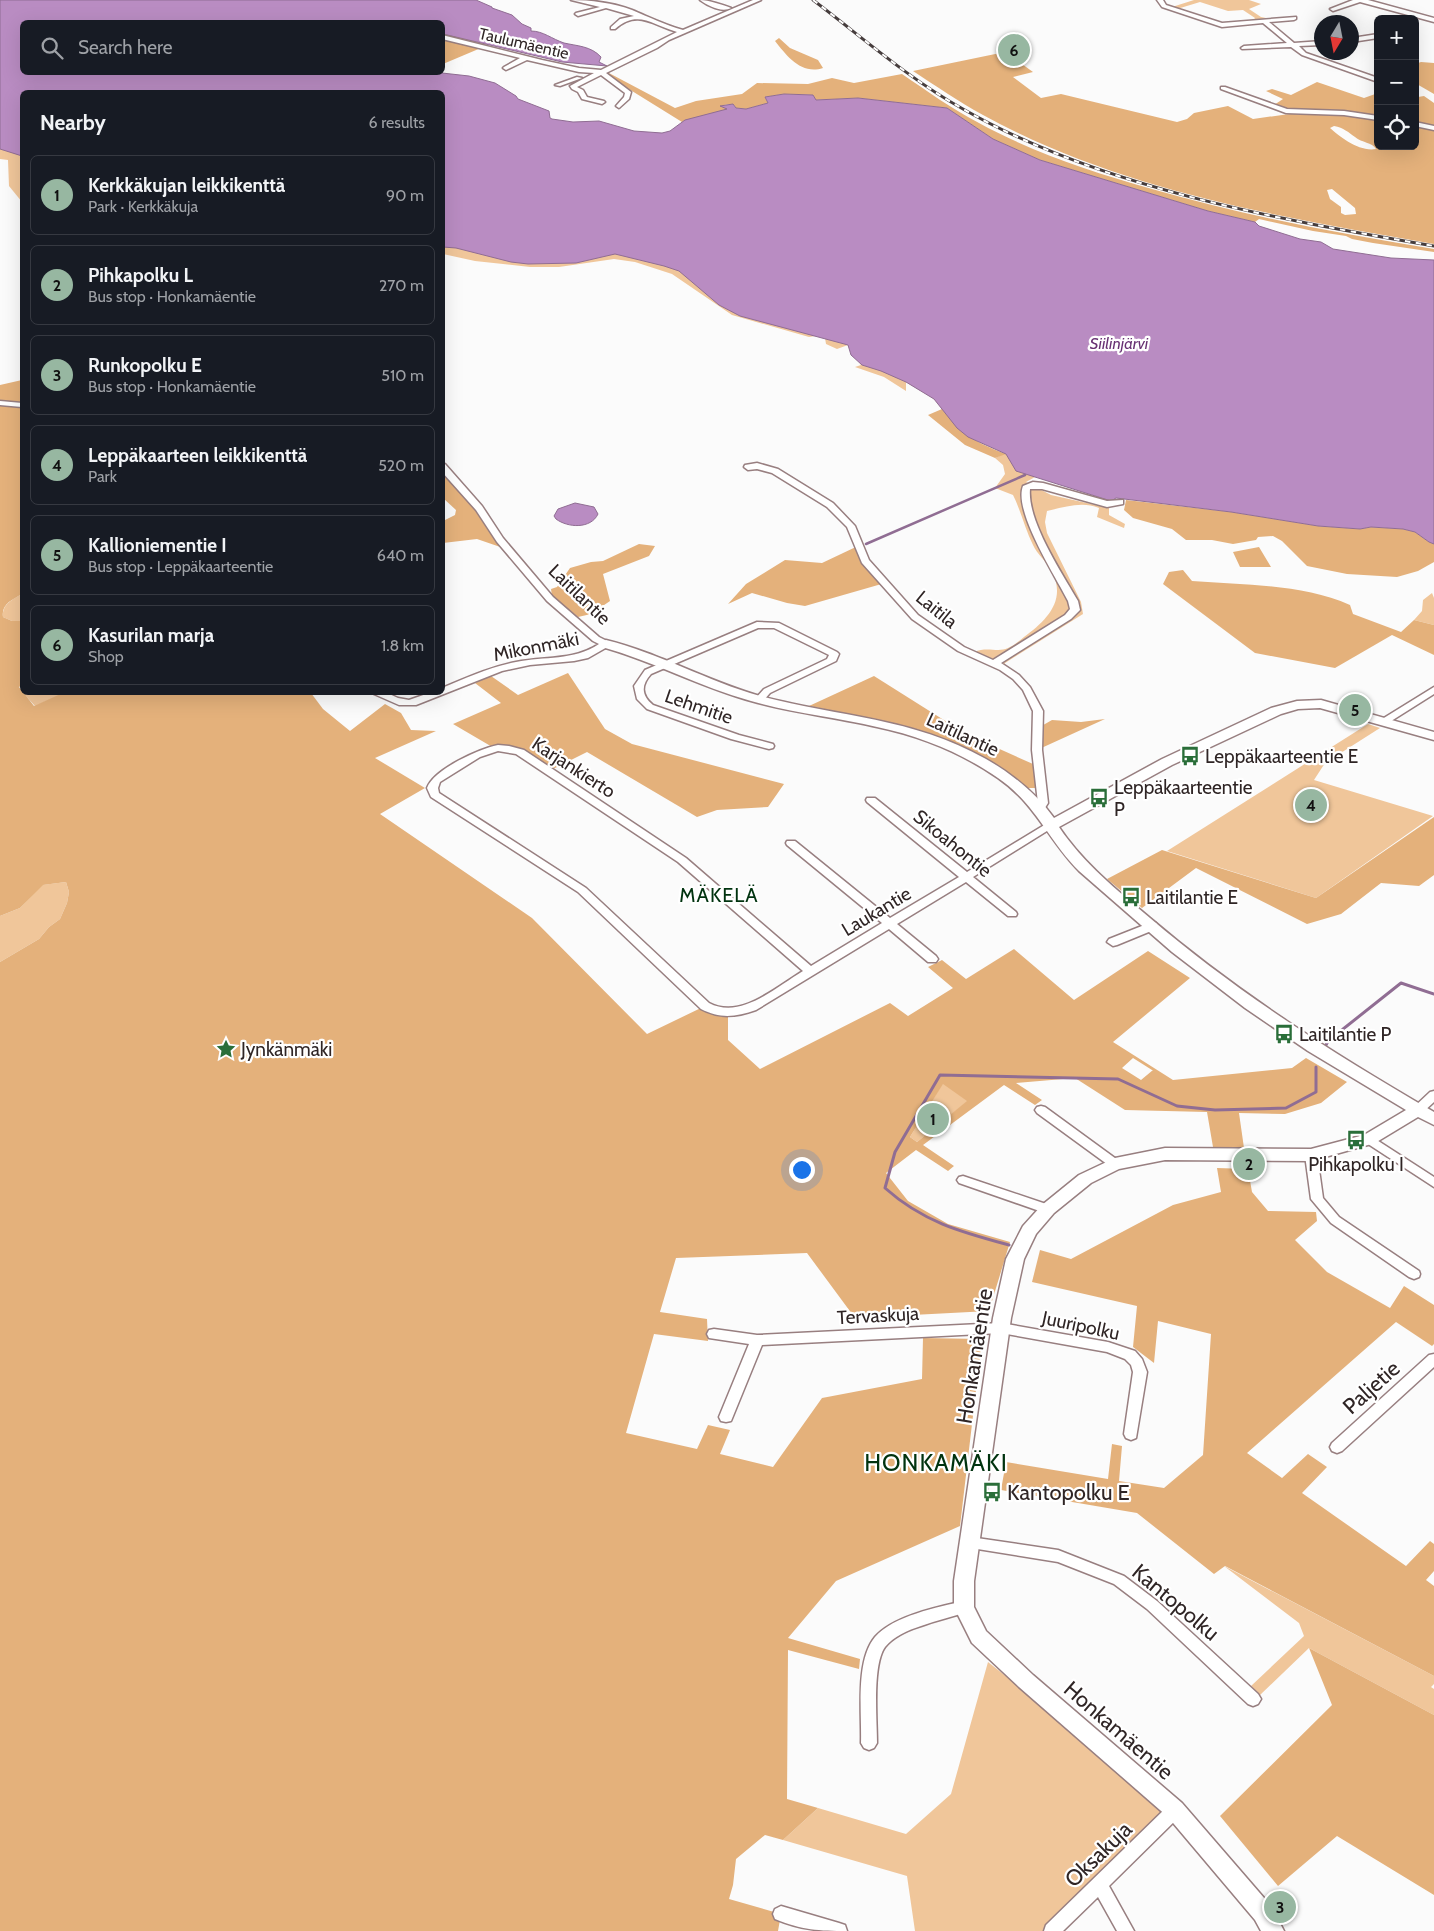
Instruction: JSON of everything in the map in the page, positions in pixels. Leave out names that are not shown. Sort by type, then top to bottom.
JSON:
[{"type":"street","points":[[574,0],[642,16],[660,25],[683,32]]},
{"type":"street","points":[[703,0],[706,4],[728,10],[730,0]]},
{"type":"street","name":"Taulumäentie","points":[[602,102],[584,98],[581,91],[573,86],[656,47],[667,39],[728,10],[758,0]]},
{"type":"street","points":[[1160,0],[1164,6],[1216,24],[1237,25],[1294,18]]},
{"type":"street","points":[[1333,10],[1360,0],[1434,20]]},
{"type":"street","points":[[578,14],[607,7]]},
{"type":"street","points":[[1419,20],[1434,12]]},
{"type":"street","points":[[613,28],[622,20],[642,16]]},
{"type":"street","points":[[1266,22],[1304,54],[1374,79]]},
{"type":"street","points":[[1359,39],[1374,37]]},
{"type":"street","name":"Taulumäentie","points":[[445,38],[484,51],[600,72]]},
{"type":"street","points":[[1244,48],[1314,43]]},
{"type":"street","points":[[506,68],[526,58]]},
{"type":"street","points":[[558,85],[592,72]]},
{"type":"street","points":[[600,72],[628,92],[627,98],[619,106]]},
{"type":"street","points":[[1223,88],[1286,111],[1344,113],[1374,117]]},
{"type":"street","points":[[1419,125],[1434,128]]},
{"type":"street","points":[[0,403],[20,405]]},
{"type":"street","name":"Laitila","points":[[748,467],[757,466],[775,472],[830,505],[851,526],[865,561],[915,617],[938,635],[961,649],[1016,677],[1029,692],[1038,710],[1037,750],[1043,803],[1040,809]]},
{"type":"street","name":"Laitilantie","points":[[445,469],[479,508],[500,540],[550,599],[596,639],[606,644],[625,648],[734,692],[806,711],[868,721],[927,736],[960,751],[1004,777],[1025,794],[1040,809],[1050,826],[1082,865],[1228,989],[1275,1022],[1426,1114]]},
{"type":"street","points":[[993,664],[1068,617],[1075,610],[1073,600],[1038,538],[1024,495],[1026,488],[1033,485],[1043,486],[1107,504],[1120,502]]},
{"type":"street","name":"Lehmitie","points":[[760,699],[767,691],[831,661],[834,654],[776,625],[757,625],[648,672],[640,679],[637,688],[639,698],[650,707],[735,737],[769,746]]},
{"type":"street","name":"Mikonmäki","points":[[445,691],[472,679],[517,664],[574,660],[596,651],[606,644]]},
{"type":"street","points":[[1384,722],[1434,690]]},
{"type":"street","name":"Mikonmäki","points":[[382,695],[394,702],[410,704],[436,695]]},
{"type":"street","points":[[1050,826],[1167,762],[1276,711],[1297,704],[1321,704],[1434,736]]},
{"type":"street","name":"Karjankierto","points":[[716,1012],[705,1006],[582,890],[435,795],[432,787],[436,780],[486,750],[504,747],[520,752],[682,860],[810,971]]},
{"type":"street","name":"Sikoahontie","points":[[871,800],[1012,914]]},
{"type":"street","name":"Laukantie","points":[[716,1012],[728,1014],[746,1009],[1050,826]]},
{"type":"street","points":[[791,843],[887,924],[932,959]]},
{"type":"street","points":[[1113,942],[1152,926]]},
{"type":"street","name":"Honkamäentie","points":[[1273,1931],[1263,1913],[1176,1810],[1026,1681],[979,1637],[964,1607],[964,1580],[1001,1328],[1015,1259],[1029,1230],[1048,1209],[1085,1179],[1115,1164],[1165,1154],[1311,1155],[1369,1139],[1426,1114],[1434,1095]]},
{"type":"street","points":[[1041,1110],[1115,1164]]},
{"type":"street","points":[[1369,1139],[1434,1183]]},
{"type":"street","points":[[1311,1155],[1318,1199],[1335,1220],[1414,1274]]},
{"type":"street","points":[[963,1180],[1048,1209]]},
{"type":"street","name":"Tervaskuja","points":[[714,1334],[757,1340],[1001,1328]]},
{"type":"street","name":"Juuripolku","points":[[1001,1328],[1108,1347],[1130,1355],[1137,1363],[1140,1372],[1131,1434]]},
{"type":"street","points":[[726,1418],[757,1340]]},
{"type":"street","name":"Paljetie","points":[[1337,1447],[1434,1359]]},
{"type":"street","name":"Kantopolku","points":[[970,1543],[1058,1556],[1119,1580],[1152,1605],[1254,1699]]},
{"type":"street","points":[[869,1743],[871,1670],[876,1648],[890,1634],[922,1617],[964,1607]]},
{"type":"street","name":"Oksakuja","points":[[1052,1931],[1176,1810]]},
{"type":"street","points":[[1099,1884],[1126,1931]]},
{"type":"street","points":[[781,1914],[839,1931]]},
{"type":"shaded area","points":[[1194,0],[1249,0],[1261,4],[1249,9],[1261,17],[1271,19],[1253,21],[1255,18],[1243,10],[1228,11],[1200,2],[1177,9],[1172,7]]},
{"type":"shaded area","points":[[452,35],[488,45],[445,63],[445,38]]},
{"type":"shaded area","points":[[779,38],[790,48],[818,60],[823,68],[808,69],[795,63],[775,41]]},
{"type":"shaded area","points":[[1005,52],[1033,72],[1013,77],[1041,98],[1061,94],[1177,122],[1187,119],[1194,113],[1228,106],[1253,119],[1296,113],[1271,107],[1283,99],[1266,91],[1272,89],[1291,95],[1317,82],[1364,98],[1374,94],[1374,147],[1343,129],[1334,126],[1330,128],[1350,143],[1374,150],[1419,150],[1419,97],[1424,96],[1434,103],[1434,244],[1260,211],[1146,182],[1090,163],[1036,141],[983,115],[913,71]],"holes":[[[1332,189],[1355,208],[1356,214],[1345,215],[1341,213],[1341,207],[1330,199],[1327,190]]]},
{"type":"shaded area","points":[[1419,63],[1434,63],[1434,94],[1419,85]]},
{"type":"shaded area","points":[[607,72],[675,108],[696,101],[742,94],[757,83],[808,84],[832,78],[854,83],[902,74],[959,112],[1000,134],[1042,153],[1085,169],[1222,208],[1434,249],[1434,252],[1373,243],[1259,219],[1255,222],[1208,211],[1040,160],[993,139],[947,108],[858,98],[815,100],[813,95],[784,94],[765,97],[768,103],[746,109],[736,108],[733,104],[724,105],[726,110],[682,122],[603,73]]},
{"type":"shaded area","points":[[0,133],[20,144],[20,200],[9,186],[8,160],[0,159]]},
{"type":"shaded area","points":[[445,224],[697,253],[1053,467],[1026,482],[1051,495],[1109,508],[1109,515],[1125,524],[1124,528],[1097,517],[1099,508],[1093,506],[1073,505],[1047,511],[1045,522],[1047,533],[1081,602],[1083,614],[1005,663],[1003,668],[974,652],[979,650],[1000,650],[1012,646],[1047,617],[1056,600],[1056,581],[1051,570],[1033,545],[1013,495],[995,488],[1005,474],[1003,465],[995,458],[1005,453],[957,428],[934,399],[906,382],[906,391],[884,377],[855,367],[861,365],[848,345],[837,349],[826,344],[825,338],[809,337],[732,315],[672,274],[635,262],[614,259],[559,267],[530,267],[475,261],[445,254]]},
{"type":"shaded area","points":[[20,380],[20,595],[5,606],[3,617],[12,621],[20,621],[20,695],[25,695],[34,706],[58,695],[312,695],[323,709],[350,731],[385,704],[401,713],[411,730],[436,731],[375,758],[425,788],[380,814],[532,918],[647,1034],[705,1006],[728,1014],[728,1040],[760,1069],[890,1003],[908,1016],[953,988],[928,967],[942,960],[966,979],[1014,949],[1074,1000],[1148,951],[1190,978],[1113,1042],[1173,1080],[1292,1068],[1306,1058],[1347,1082],[1321,1103],[1285,1114],[1239,1113],[1244,1148],[1213,1147],[1207,1112],[1125,1110],[1075,1078],[1016,1083],[1042,1100],[1035,1105],[1004,1085],[923,1145],[954,1166],[948,1171],[916,1150],[886,1173],[908,1201],[948,1224],[1010,1242],[989,1311],[855,1318],[807,1253],[676,1258],[660,1312],[707,1319],[708,1341],[654,1334],[626,1433],[697,1449],[708,1425],[730,1430],[720,1454],[773,1467],[822,1398],[922,1379],[923,1338],[982,1339],[960,1526],[836,1581],[788,1638],[860,1659],[859,1669],[788,1650],[787,1799],[818,1808],[783,1840],[765,1835],[736,1859],[733,1885],[729,1899],[781,1914],[778,1931],[0,1931],[0,962],[39,939],[49,927],[60,919],[67,903],[69,892],[66,882],[43,885],[20,908],[0,916],[0,403],[2,403],[0,400],[0,385]],"holes":[[[1133,1058],[1152,1070],[1141,1080],[1122,1068]],[[943,1084],[967,1101],[917,1142],[910,1137]]]},
{"type":"shaded area","points":[[942,409],[970,437],[985,446],[1006,454],[995,458],[965,445],[928,415]]},
{"type":"shaded area","points":[[445,471],[509,550],[477,539],[445,543],[445,520],[455,515],[456,510],[445,500]]},
{"type":"shaded area","points":[[1126,500],[1231,512],[1318,526],[1360,529],[1371,527],[1403,529],[1415,532],[1434,544],[1434,562],[1418,571],[1397,577],[1347,574],[1307,566],[1282,541],[1273,536],[1258,537],[1256,540],[1233,544],[1212,540],[1186,540],[1172,529],[1133,518],[1124,510]]},
{"type":"shaded area","points":[[639,544],[655,546],[649,556],[603,574],[610,601],[591,614],[578,617],[552,596],[551,589],[557,587],[570,568],[591,562],[603,561]]},
{"type":"shaded area","points":[[860,545],[865,561],[885,583],[805,606],[752,593],[728,604],[746,584],[785,560],[822,563]]},
{"type":"shaded area","points":[[1259,547],[1271,567],[1240,567],[1233,552]]},
{"type":"shaded area","points":[[1183,570],[1192,581],[1293,589],[1332,598],[1350,605],[1353,614],[1401,632],[1414,620],[1434,625],[1434,655],[1392,635],[1335,668],[1255,653],[1163,584],[1169,572]]},
{"type":"shaded area","points":[[1432,593],[1434,598],[1434,625],[1414,620],[1422,611],[1423,600]]},
{"type":"shaded area","points":[[20,595],[20,621],[12,621],[3,617],[4,609],[11,600]]},
{"type":"shaded area","points":[[568,673],[605,729],[632,744],[784,784],[768,807],[717,810],[697,817],[587,752],[549,771],[520,752],[494,748],[453,724],[501,703],[475,683],[491,676],[518,695]]},
{"type":"shaded area","points":[[874,676],[966,734],[1033,764],[1036,788],[1025,788],[1002,770],[977,755],[923,733],[809,706]]},
{"type":"shaded area","points":[[25,695],[60,695],[35,706]]},
{"type":"shaded area","points":[[1105,719],[1037,750],[1038,728],[1052,720],[1081,722]]},
{"type":"shaded area","points":[[1368,724],[1380,728],[1325,763],[1314,780],[1433,816],[1316,898],[1167,851]]},
{"type":"shaded area","points":[[1434,817],[1434,875],[1419,886],[1381,883],[1341,914],[1307,924],[1196,868],[1142,908],[1107,879],[1162,850],[1316,898]]},
{"type":"shaded area","points":[[66,882],[69,892],[67,903],[60,919],[49,927],[39,939],[0,962],[0,916],[20,908],[42,885]]},
{"type":"shaded area","points":[[943,1083],[968,1101],[917,1142],[910,1137]]},
{"type":"shaded area","points":[[1217,1168],[1248,1169],[1252,1192],[1268,1211],[1316,1212],[1317,1221],[1295,1240],[1327,1272],[1390,1308],[1404,1286],[1434,1305],[1434,1344],[1432,1346],[1396,1322],[1247,1453],[1282,1478],[1308,1454],[1327,1467],[1302,1493],[1406,1566],[1430,1541],[1434,1544],[1434,1571],[1426,1580],[1434,1586],[1434,1676],[1225,1566],[1214,1574],[1137,1513],[1001,1490],[1006,1462],[1108,1479],[1112,1444],[1122,1446],[1119,1481],[1164,1488],[1203,1455],[1211,1334],[1158,1321],[1154,1363],[1133,1347],[1137,1306],[1032,1282],[1040,1250],[1071,1259],[1173,1205],[1221,1192]]},
{"type":"shaded area","points":[[1224,1566],[1434,1676],[1434,1684],[1431,1687],[1434,1689],[1434,1715],[1309,1648],[1260,1695],[1251,1686],[1304,1636],[1299,1623]]},
{"type":"shaded area","points":[[1309,1648],[1434,1715],[1434,1895],[1337,1836],[1278,1886],[1220,1816],[1332,1705]]},
{"type":"shaded area","points":[[988,1662],[1175,1810],[1050,1931],[915,1931],[907,1876],[783,1840],[818,1808],[906,1834],[951,1794]]},
{"type":"water","name":"Siilinjärvi","points":[[0,0],[476,0],[512,15],[522,24],[531,28],[531,31],[544,34],[564,43],[584,47],[597,53],[601,57],[599,62],[607,66],[562,62],[445,34],[445,20],[20,20],[20,75],[445,75],[445,73],[469,76],[495,83],[518,99],[549,111],[550,118],[552,119],[573,122],[599,121],[634,131],[662,133],[670,131],[685,120],[727,109],[720,106],[733,104],[736,108],[746,109],[768,103],[765,97],[784,94],[813,95],[816,100],[858,98],[947,108],[993,139],[1040,160],[1208,211],[1255,222],[1259,226],[1300,239],[1321,242],[1333,249],[1391,258],[1434,260],[1434,544],[1415,532],[1403,529],[1371,527],[1360,529],[1318,526],[1231,512],[1116,498],[1111,501],[1016,471],[1006,454],[968,437],[957,428],[934,399],[906,382],[862,365],[851,355],[848,345],[740,316],[719,305],[679,271],[615,254],[576,263],[528,264],[445,247],[445,90],[20,90],[20,155],[0,149]]},
{"type":"water","points":[[575,503],[594,507],[598,514],[595,519],[579,526],[567,524],[556,519],[554,516],[558,509]]},
{"type":"waterway","points":[[866,544],[1025,475]]},
{"type":"waterway","points":[[1326,1045],[1328,1041],[1401,983],[1434,994]]},
{"type":"waterway","points":[[1009,1245],[959,1230],[928,1218],[899,1200],[885,1188],[895,1152],[940,1075],[1118,1079],[1177,1106],[1215,1110],[1286,1108],[1316,1092],[1316,1067]]},
{"type":"railway","points":[[813,0],[905,71],[943,97],[1017,137],[1074,160],[1132,180],[1253,212],[1434,246]]},
{"type":"place","name":"Kasurilan marja","points":[[1014,50]]},
{"type":"place","name":"Kallioniementie I","points":[[1355,710]]},
{"type":"place","name":"Leppäkaarteentie E","points":[[1190,756]]},
{"type":"place","name":"Leppäkaarteentie P","points":[[1099,798]]},
{"type":"place","name":"Leppäkaarteen leikkikenttä","points":[[1311,805]]},
{"type":"place","name":"Laitilantie E","points":[[1131,897]]},
{"type":"place","name":"Laitilantie P","points":[[1284,1034]]},
{"type":"place","name":"Jynkänmäki","points":[[226,1049]]},
{"type":"place","name":"Kerkkäkujan leikkikenttä","points":[[933,1119]]},
{"type":"place","name":"Pihkapolku I","points":[[1356,1140]]},
{"type":"place","name":"Pihkapolku L","points":[[1249,1164]]},
{"type":"place","name":"Kantopolku E","points":[[992,1492]]},
{"type":"place","name":"Runkopolku E","points":[[1280,1907]]},
{"type":"district","name":"MÄKELÄ","points":[[719,895]]},
{"type":"district","name":"HONKAMÄKI","points":[[936,1463]]}]
